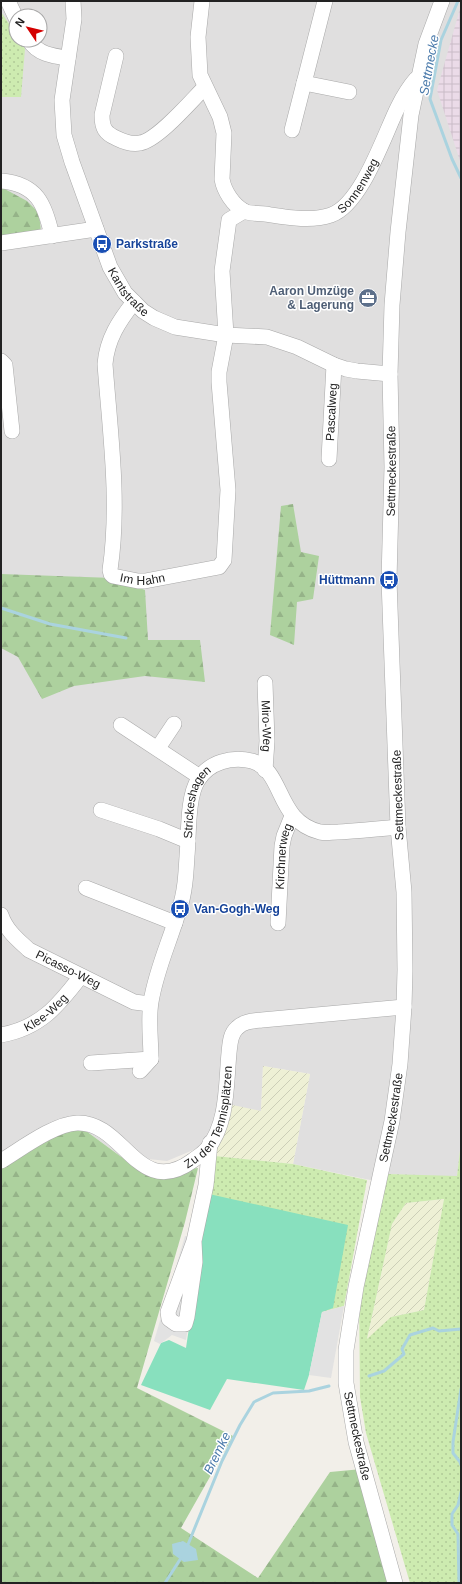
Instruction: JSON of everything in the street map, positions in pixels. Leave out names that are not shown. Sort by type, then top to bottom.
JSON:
[{"type":"street","name":"Kantstraße","points":[[73,1],[74,19],[62,100],[64,135],[72,162],[110,267],[125,293],[143,310],[165,324],[183,329],[283,341],[334,365],[357,371],[390,374]]},
{"type":"street","points":[[202,1],[198,48],[200,75],[220,116],[224,133],[223,186],[232,199],[244,211],[229,220],[222,271],[226,335]]},
{"type":"street","points":[[292,130],[325,1]]},
{"type":"street","name":"Settmeckestraße","points":[[395,1583],[356,1442],[346,1382],[346,1350],[356,1287],[392,1121],[400,1064],[404,1007],[404,892],[398,827],[389,580],[392,467],[390,374],[392,305],[398,232],[411,115],[426,44],[442,1]]},
{"type":"street","points":[[35,48],[49,56],[68,58]]},
{"type":"street","points":[[116,56],[102,120],[103,129],[105,132],[122,141],[139,144],[150,140],[205,87]]},
{"type":"street","name":"Sonnenweg","points":[[244,211],[312,218],[332,215],[346,206],[366,177],[398,105],[420,73]]},
{"type":"street","points":[[304,83],[349,92]]},
{"type":"street","points":[[1,181],[17,184],[26,188],[39,199],[47,216],[52,236]]},
{"type":"street","points":[[1,243],[96,230]]},
{"type":"street","name":"Im Hahn","points":[[134,302],[113,332],[106,358],[114,482],[113,532],[110,570],[113,576],[138,581],[153,580],[219,567],[222,565],[224,560],[226,539],[228,490],[219,372],[226,335]]},
{"type":"street","points":[[1,361],[4,365],[12,431]]},
{"type":"street","name":"Pascalweg","points":[[329,458],[334,365]]},
{"type":"street","name":"Miro-Weg","points":[[265,682],[268,740],[265,770]]},
{"type":"street","points":[[158,748],[174,724]]},
{"type":"street","points":[[121,725],[200,777]]},
{"type":"street","name":"Strickeshagen","points":[[151,1059],[150,1004],[155,981],[183,896],[193,791],[200,777],[210,768],[229,759],[252,761],[273,777],[284,803],[292,816],[313,830],[322,832],[358,831],[398,827]]},
{"type":"street","points":[[101,810],[159,829],[188,841]]},
{"type":"street","name":"Kirchnerweg","points":[[278,923],[282,846],[284,836],[292,816]]},
{"type":"street","points":[[86,888],[175,923]]},
{"type":"street","name":"Picasso-Weg","points":[[1,915],[4,924],[14,937],[28,950],[134,1002],[150,1004]]},
{"type":"street","name":"Klee-Weg","points":[[1,1035],[22,1030],[41,1020],[63,998],[81,976]]},
{"type":"street","name":"Zu den Tennisplätzen","points":[[1,1161],[19,1149],[55,1130],[77,1123],[102,1131],[141,1164],[155,1171],[172,1170],[186,1165],[202,1153],[210,1144],[220,1121],[224,1103],[232,1035],[236,1028],[242,1024],[256,1021],[404,1007]]},
{"type":"street","points":[[91,1063],[151,1059]]},
{"type":"street","points":[[140,1071],[151,1059]]},
{"type":"street","points":[[194,1241],[206,1185],[210,1144]]},
{"type":"shaded area","points":[[1,1],[461,1],[461,1142],[457,1177],[387,1174],[375,1181],[293,1164],[310,1074],[263,1066],[261,1111],[210,1143],[167,1161],[120,1156],[82,1128],[1,1162]]},
{"type":"shaded area","points":[[461,5],[461,164],[437,90]]},
{"type":"shaded area","points":[[185,1236],[202,1238],[186,1340],[172,1335],[160,1344],[154,1341]]},
{"type":"shaded area","points":[[344,1306],[331,1378],[309,1375],[322,1312]]},
{"type":"green space","points":[[1,12],[8,22],[8,48],[25,49],[21,97],[1,97]]},
{"type":"green space","points":[[1,187],[27,201],[39,213],[41,232],[1,238]]},
{"type":"green space","points":[[293,504],[301,552],[319,556],[313,599],[297,602],[294,645],[270,635],[281,506]]},
{"type":"green space","points":[[1,574],[113,578],[145,590],[148,640],[200,640],[205,682],[145,676],[74,686],[42,699],[18,657],[1,648]]},
{"type":"green space","points":[[263,1066],[310,1074],[293,1164],[215,1156],[228,1104],[261,1111]]},
{"type":"green space","points":[[82,1128],[120,1156],[150,1174],[198,1168],[185,1222],[137,1388],[233,1436],[181,1528],[258,1578],[330,1472],[362,1469],[396,1583],[1,1583],[1,1162],[52,1137]]},
{"type":"green space","points":[[461,1142],[461,1583],[410,1583],[366,1433],[360,1397],[359,1287],[387,1174],[457,1176]],"holes":[[[444,1199],[424,1310],[391,1317],[367,1339],[392,1224],[406,1203]]]},
{"type":"green space","points":[[215,1156],[293,1164],[367,1180],[344,1306],[322,1312],[209,1194]]},
{"type":"green space","points":[[209,1194],[348,1225],[333,1308],[322,1312],[309,1375],[304,1390],[227,1379],[210,1410],[141,1385],[161,1343],[169,1340],[186,1348]]},
{"type":"green space","points":[[444,1199],[424,1310],[391,1317],[367,1340],[392,1224],[406,1203]]},
{"type":"water","points":[[183,1541],[196,1549],[198,1560],[184,1562],[173,1554],[172,1544]]},
{"type":"waterway","name":"Settmecke","points":[[458,1],[441,40],[430,99],[452,159],[461,178]]},
{"type":"waterway","points":[[1,608],[50,624],[126,638]]},
{"type":"waterway","name":"Bremke","points":[[369,1376],[384,1371],[404,1354],[402,1349],[410,1335],[433,1328],[439,1331],[461,1329]]},
{"type":"waterway","name":"Bremke","points":[[187,1547],[222,1461],[240,1425],[254,1402],[273,1393],[309,1391],[329,1386]]},
{"type":"waterway","name":"Settmecke","points":[[461,1389],[453,1442],[453,1453],[461,1465]]},
{"type":"waterway","name":"Settmecke","points":[[459,1583],[458,1534],[452,1525],[452,1514],[458,1505],[461,1492]]},
{"type":"waterway","name":"Bremke","points":[[165,1583],[181,1558]]},
{"type":"place","name":"Parkstraße","points":[[102,244]]},
{"type":"place","name":"Aaron Umzüge & Lagerung","points":[[368,298]]},
{"type":"place","name":"Hüttmann","points":[[389,580]]},
{"type":"place","name":"Van-Gogh-Weg","points":[[180,909]]}]
